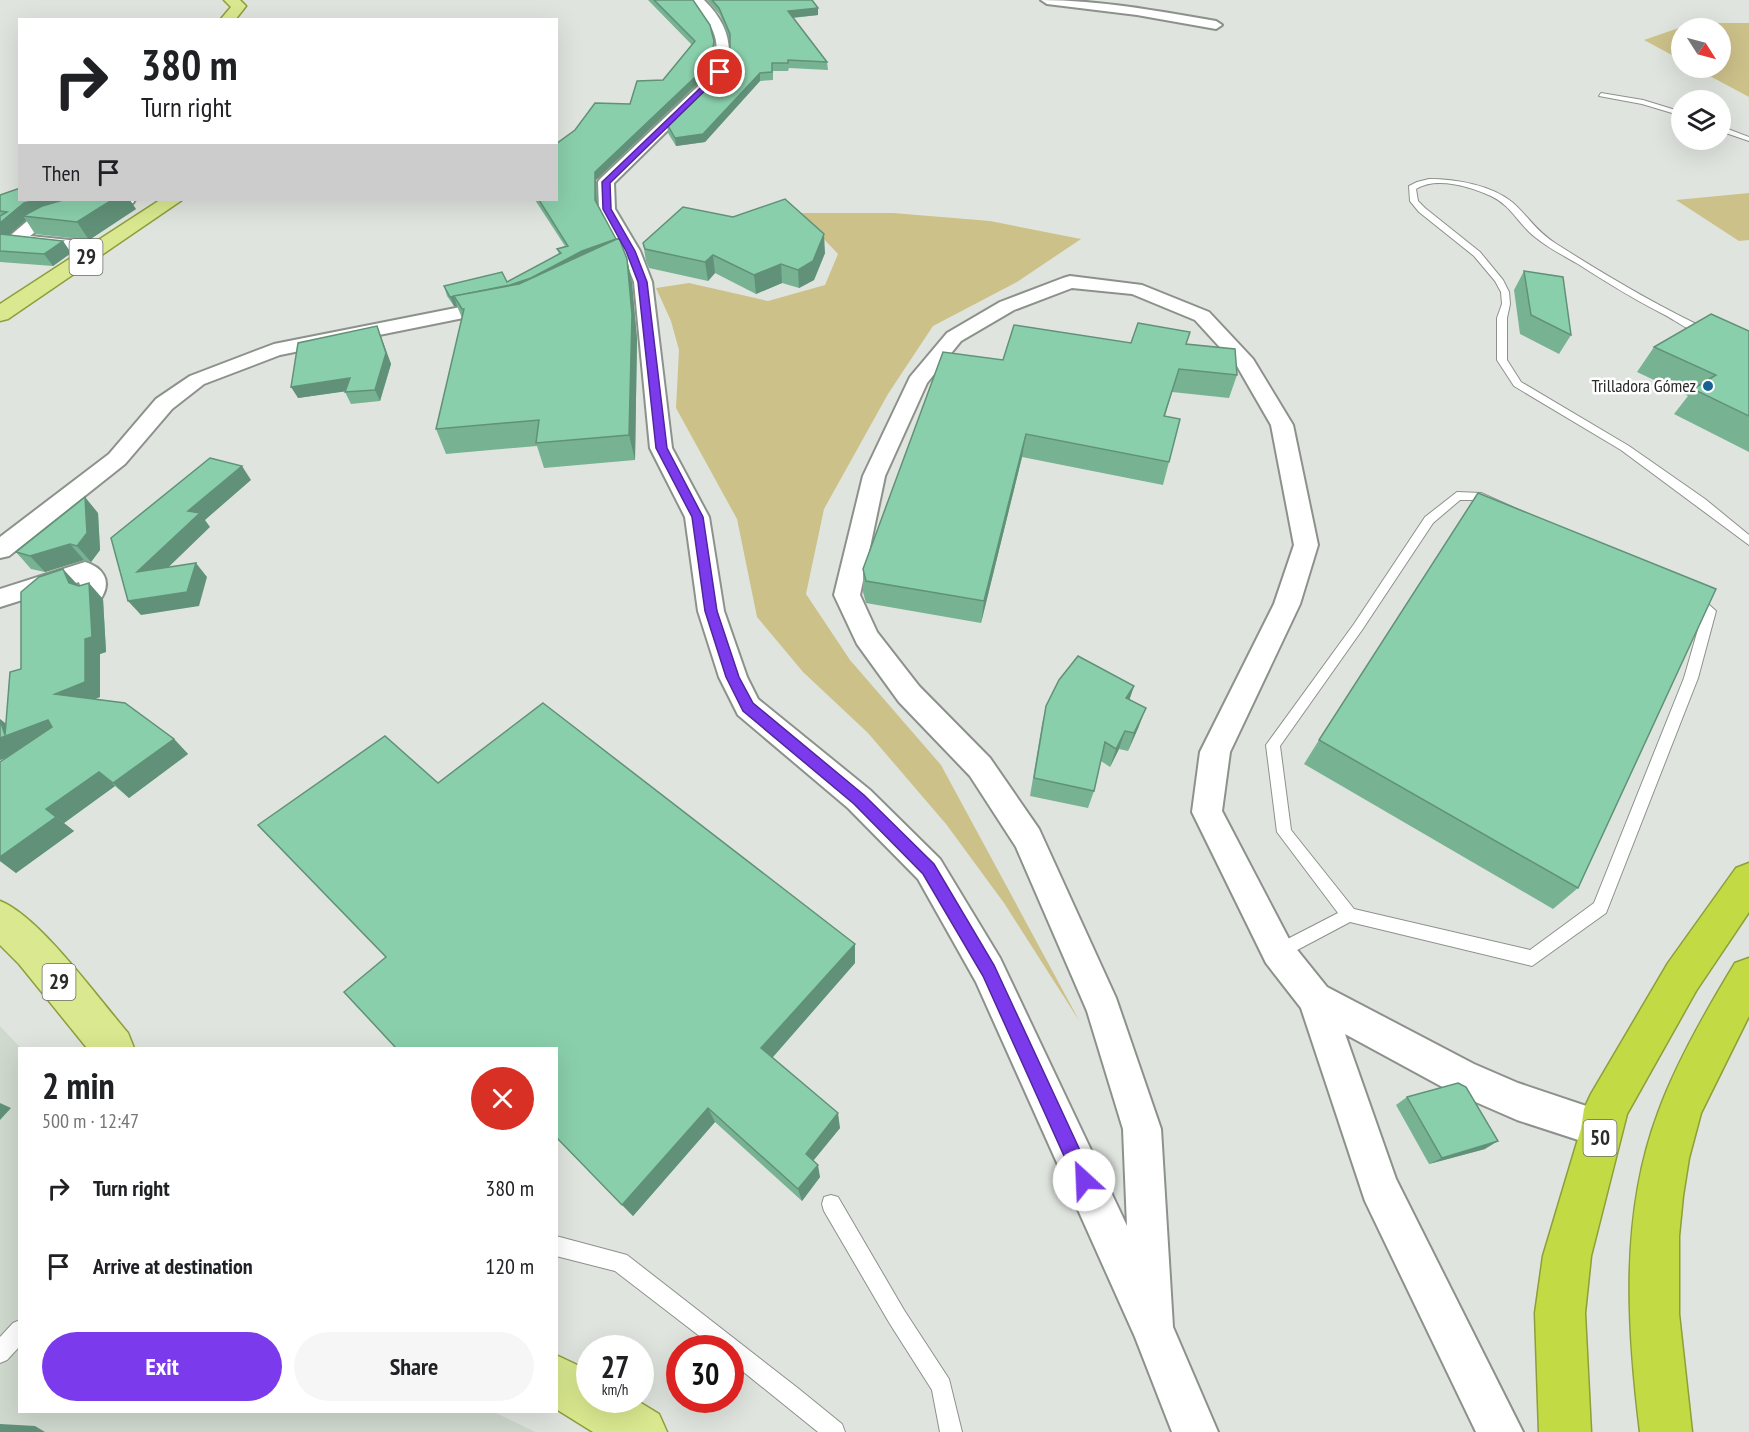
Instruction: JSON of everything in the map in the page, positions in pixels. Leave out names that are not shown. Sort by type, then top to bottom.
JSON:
[{"type":"highway","name":"50","points":[[1565,1432],[1560,1313],[1567,1256],[1603,1129],[1606,1109],[1682,977],[1749,880]]},
{"type":"highway","points":[[1666,1432],[1657,1375],[1654,1293],[1656,1228],[1665,1172],[1677,1119],[1734,1002],[1749,977]]},
{"type":"main road","points":[[229,18],[239,6],[231,0]]},
{"type":"main road","name":"29","points":[[0,314],[170,201]]},
{"type":"main road","name":"29","points":[[0,920],[33,951],[112,1047]]},
{"type":"main road","points":[[558,1381],[641,1432]]},
{"type":"street","points":[[697,0],[708,11],[723,34],[726,51],[720,72],[606,182],[607,209],[621,255],[643,282],[661,448],[697,517],[711,611],[733,677],[748,707],[859,799],[929,869],[988,970],[1152,1327],[1195,1432]]},
{"type":"street","points":[[1047,0],[1137,11],[1216,25]]},
{"type":"street","points":[[99,248],[14,240],[38,222],[96,204],[119,201]]},
{"type":"street","points":[[1152,1327],[1142,1129],[1104,1010],[1028,839],[980,767],[909,694],[866,637],[847,595],[874,476],[917,381],[954,337],[1007,306],[1070,282],[1135,289],[1202,316],[1246,363],[1282,425],[1306,545],[1287,604],[1215,752],[1207,812],[1278,952],[1315,999],[1379,1187],[1500,1432]]},
{"type":"street","points":[[0,550],[117,459],[165,404],[197,380],[274,350],[518,302]]},
{"type":"street","points":[[0,598],[85,571],[91,574],[93,591]]},
{"type":"street","points":[[1315,999],[1461,1077],[1517,1101],[1603,1129]]},
{"type":"lane","points":[[1600,95],[1643,102],[1671,111]]},
{"type":"lane","points":[[1731,133],[1749,140]]},
{"type":"lane","points":[[1718,337],[1655,309],[1535,234],[1520,213],[1496,196],[1436,181],[1425,181],[1412,188],[1414,201],[1422,210],[1478,254],[1499,280],[1505,292],[1506,304],[1502,318],[1502,360],[1517,384],[1625,448],[1701,502],[1749,541]]},
{"type":"lane","points":[[1278,952],[1349,915],[1532,958],[1600,908],[1691,678],[1710,611],[1683,588],[1478,496],[1457,496],[1429,520],[1358,627],[1273,745],[1284,832],[1349,915]]},
{"type":"lane","points":[[831,1204],[897,1317],[942,1386],[951,1432]]},
{"type":"lane","points":[[558,1246],[620,1262],[792,1396],[834,1432]]},
{"type":"lane","points":[[0,1353],[18,1332]]},
{"type":"shaded area","points":[[1731,23],[1749,23],[1749,97],[1714,78],[1731,78]]},
{"type":"shaded area","points":[[1671,31],[1671,55],[1644,40]]},
{"type":"shaded area","points":[[1749,193],[1749,240],[1739,241],[1676,200]]},
{"type":"shaded area","points":[[791,213],[893,213],[990,221],[1081,239],[1017,282],[933,326],[888,394],[824,509],[806,594],[850,660],[941,765],[1080,1022],[1004,903],[946,824],[868,733],[803,672],[757,617],[737,519],[676,408],[679,350],[671,321],[656,288],[689,283],[768,301],[825,285],[838,254],[820,235]]},
{"type":"shaded area","points":[[0,1026],[20,1047],[18,1047],[18,1413],[496,1413],[535,1432],[0,1432]]},
{"type":"building","points":[[654,0],[693,0],[710,25],[714,41],[711,62],[595,172],[595,200],[616,239],[582,251],[531,278],[510,285],[450,297],[444,286],[502,272],[507,282],[561,253],[557,249],[568,246],[540,201],[558,201],[558,143],[575,130],[595,103],[630,104],[637,81],[663,80],[695,41]]},
{"type":"building","points":[[712,0],[812,0],[818,8],[788,11],[827,62],[788,60],[788,63],[772,63],[772,72],[760,73],[703,134],[675,138],[667,124],[728,66],[730,34],[719,8]]},
{"type":"building","points":[[18,189],[18,201],[33,201],[24,203],[0,223],[0,216],[7,212],[0,211],[0,195]]},
{"type":"building","points":[[785,199],[824,234],[813,261],[798,270],[781,264],[754,275],[713,255],[705,262],[645,249],[643,243],[683,207],[733,217]]},
{"type":"building","points":[[60,201],[110,201],[77,222],[23,216],[42,206]]},
{"type":"building","points":[[0,234],[63,241],[44,254],[0,251]]},
{"type":"building","points":[[619,238],[627,259],[632,315],[629,435],[536,443],[539,420],[436,429],[464,309],[454,296],[519,284]]},
{"type":"building","points":[[1524,271],[1563,277],[1571,335],[1531,315]]},
{"type":"building","points":[[1711,314],[1749,331],[1749,416],[1693,389],[1716,375],[1654,347]]},
{"type":"building","points":[[1138,323],[1190,332],[1186,344],[1235,349],[1237,375],[1179,369],[1164,416],[1180,419],[1169,462],[1026,434],[984,601],[866,581],[863,569],[943,352],[1003,360],[1014,325],[1131,343]]},
{"type":"building","points":[[377,326],[386,353],[375,390],[345,392],[350,378],[291,387],[298,343]]},
{"type":"building","points":[[210,458],[242,466],[188,511],[200,513],[137,572],[196,563],[187,592],[128,601],[111,538]]},
{"type":"building","points":[[1478,493],[1716,589],[1578,888],[1319,740]]},
{"type":"building","points":[[85,497],[87,533],[77,546],[70,544],[30,556],[16,552]]},
{"type":"building","points":[[63,569],[69,583],[79,586],[89,583],[92,637],[85,639],[85,682],[55,694],[125,703],[174,739],[113,783],[99,772],[46,809],[56,817],[0,857],[0,762],[52,727],[48,720],[0,738],[0,720],[5,735],[10,672],[21,669],[21,592],[39,577]]},
{"type":"building","points":[[1078,656],[1134,686],[1126,698],[1146,708],[1134,733],[1125,731],[1116,749],[1105,742],[1094,791],[1034,778],[1046,706],[1059,680]]},
{"type":"building","points":[[543,703],[855,944],[761,1048],[838,1113],[806,1154],[818,1165],[798,1189],[708,1108],[622,1205],[558,1139],[558,1047],[395,1047],[344,992],[386,957],[258,825],[385,736],[438,783]]},
{"type":"building","points":[[1458,1083],[1466,1087],[1498,1141],[1442,1158],[1407,1097]]},
{"type":"place","name":"Trilladora Gómez","points":[[1708,386]]},
{"type":"route","points":[[720,72],[606,182],[607,209],[631,251],[643,282],[661,448],[697,517],[711,611],[733,677],[748,707],[859,799],[929,869],[988,970],[1084,1180]]}]
